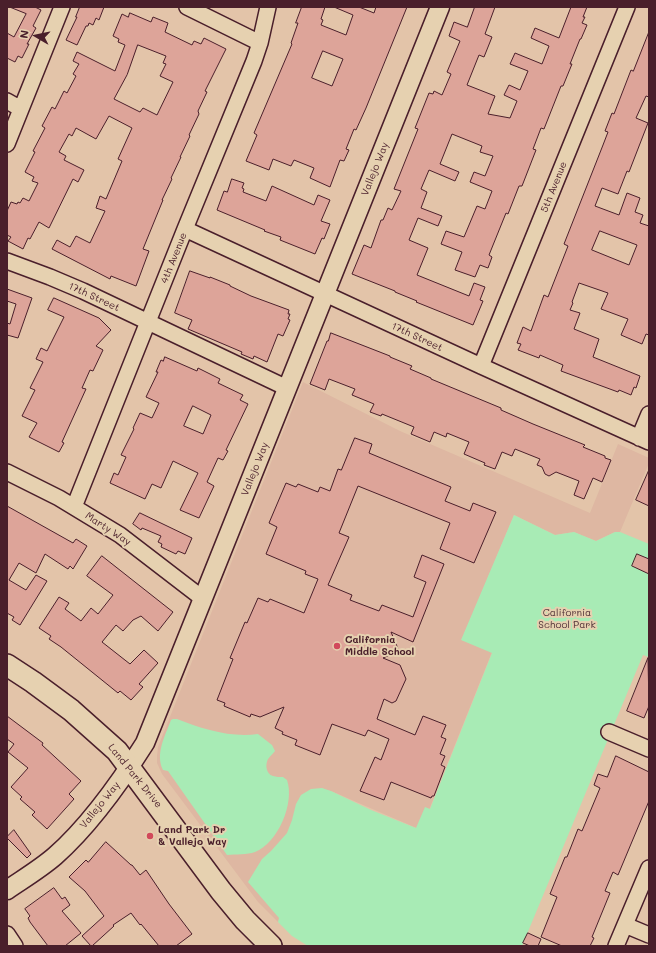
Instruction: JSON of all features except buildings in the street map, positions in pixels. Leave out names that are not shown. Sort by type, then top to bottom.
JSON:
[{"type":"main road","name":"Land Park Drive","points":[[7,665],[71,710],[117,751],[221,890],[245,920],[271,946]]},
{"type":"street","points":[[7,144],[62,7]]},
{"type":"street","points":[[187,7],[260,43]]},
{"type":"street","name":"4th Avenue","points":[[74,507],[254,61],[260,43],[268,7]]},
{"type":"street","name":"Vallejo Way","points":[[7,890],[55,856],[72,839],[130,767],[145,743],[440,7]]},
{"type":"street","name":"5th Avenue","points":[[481,366],[627,7]]},
{"type":"street","points":[[7,101],[21,109]]},
{"type":"street","name":"17th Street","points":[[185,229],[644,440]]},
{"type":"street","name":"17th Street","points":[[7,261],[83,290],[287,388]]},
{"type":"street","points":[[644,440],[649,414]]},
{"type":"street","name":"Marty Way","points":[[7,472],[74,507],[124,538],[202,598]]},
{"type":"street","points":[[609,732],[649,749]]},
{"type":"street","points":[[616,946],[649,868]]},
{"type":"street","points":[[625,925],[649,935]]},
{"type":"street","points":[[7,934],[15,946]]},
{"type":"shaded area","name":"California Middle School","points":[[303,382],[400,431],[590,513],[618,444],[649,458],[649,463],[620,532],[615,532],[596,541],[574,532],[555,535],[514,515],[462,640],[492,652],[421,830],[331,791],[278,922],[258,902],[162,774],[157,763],[157,756],[158,747]]},
{"type":"green space","name":"California School Park","points":[[514,515],[555,535],[574,532],[596,541],[615,532],[620,532],[649,544],[649,657],[643,655],[522,946],[308,946],[292,936],[278,922],[279,918],[248,882],[262,859],[287,833],[296,804],[301,795],[311,789],[322,788],[331,791],[371,810],[416,828],[425,807],[430,809],[492,653],[461,640]]},
{"type":"green space","points":[[173,719],[227,734],[258,734],[272,745],[275,751],[268,759],[267,769],[271,775],[275,777],[283,777],[287,780],[289,800],[283,821],[271,840],[263,847],[252,853],[227,855],[168,771],[163,770],[160,751],[166,732],[171,720]]},
{"type":"place","name":"California Middle School","points":[[337,646]]},
{"type":"place","name":"Land Park Dr & Vallejo Way","points":[[150,836]]}]
